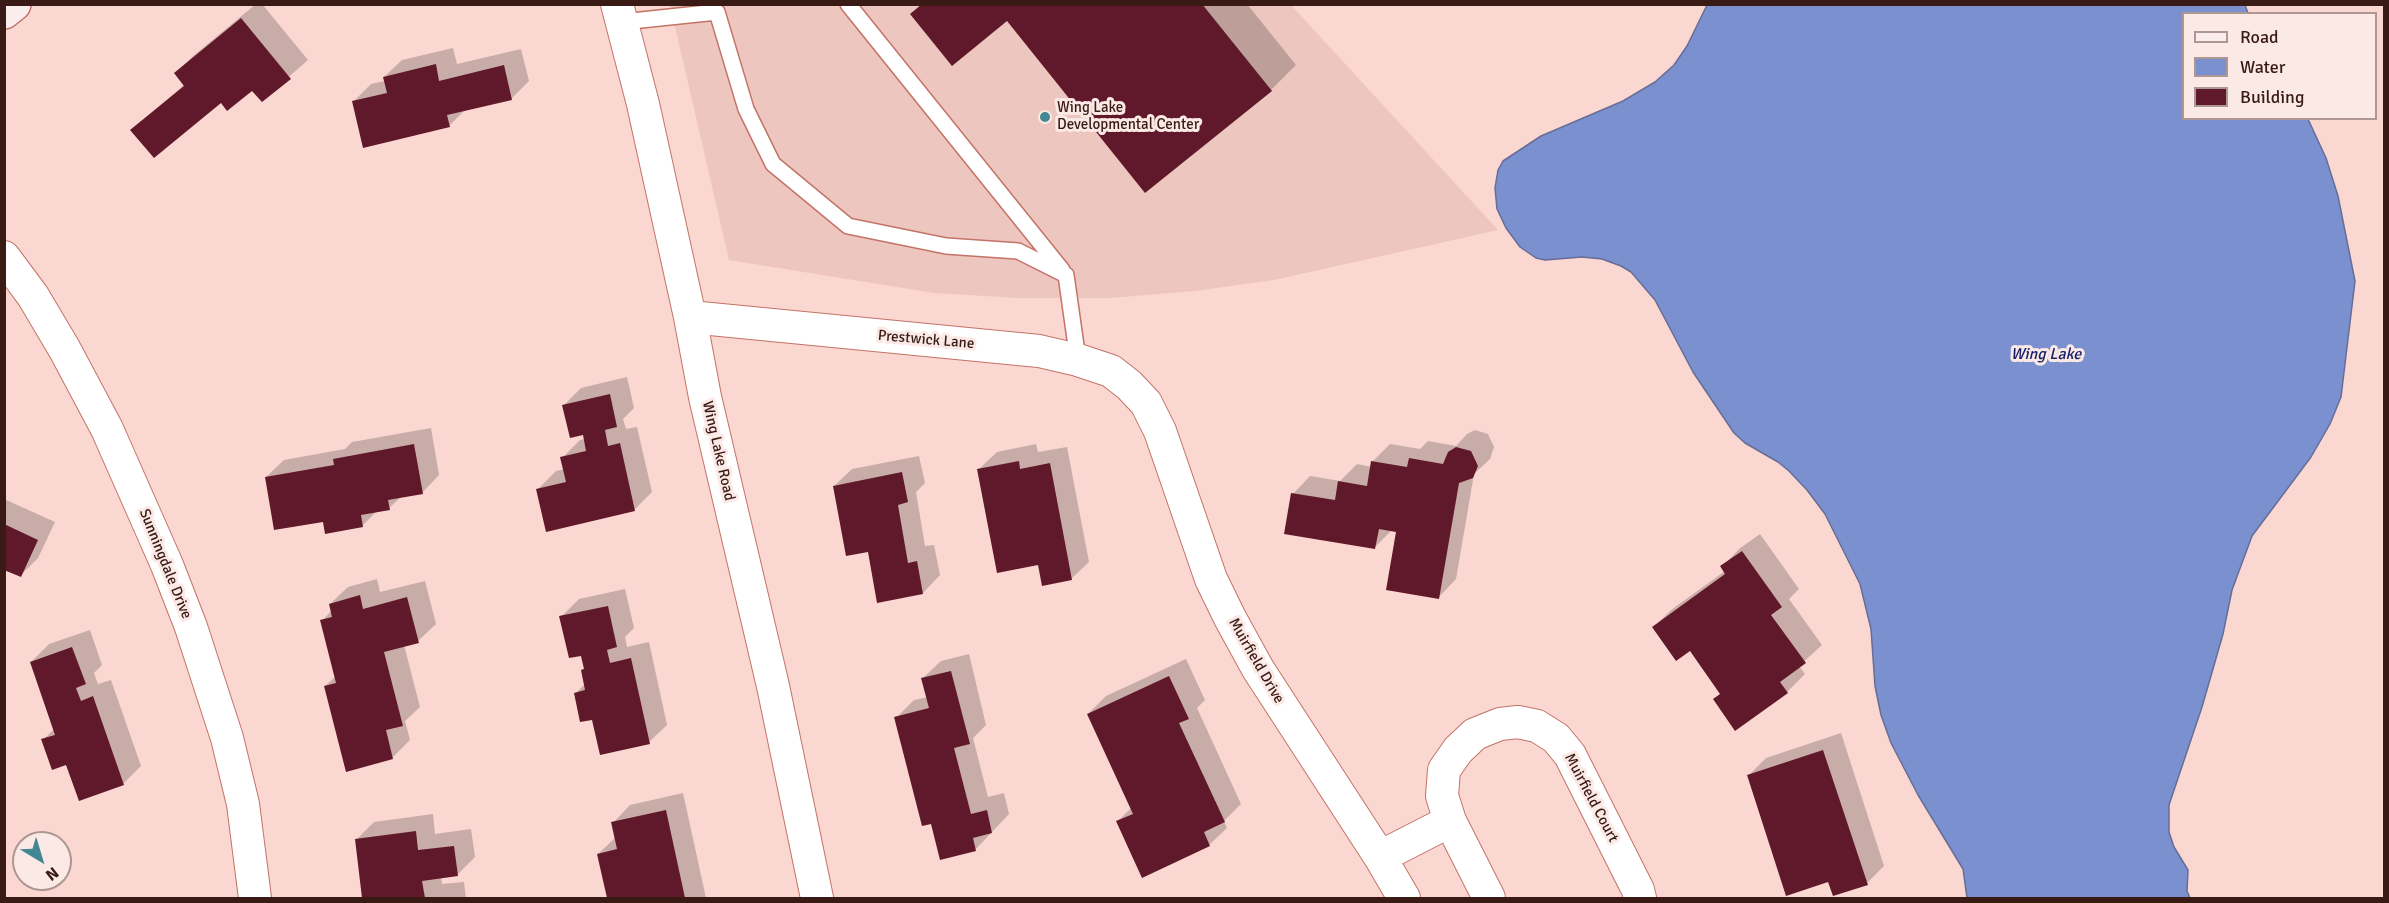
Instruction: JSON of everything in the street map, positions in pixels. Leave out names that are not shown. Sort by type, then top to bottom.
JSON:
[{"type":"main road","points":[[4,12],[14,4]]},
{"type":"street","name":"Wing Lake Road","points":[[620,13],[643,104],[690,317],[705,397],[818,898]]},
{"type":"street","name":"Sunningdale Drive","points":[[4,257],[33,296],[66,350],[112,440],[167,565],[227,738],[243,804],[255,898]]},
{"type":"street","name":"Prestwick Lane","points":[[690,317],[1039,351],[1111,371],[1129,385],[1146,404]]},
{"type":"street","name":"Muirfield Drive","points":[[1146,404],[1160,431],[1212,579],[1230,618],[1264,678],[1404,898]]},
{"type":"street","name":"Muirfield Court","points":[[1489,898],[1450,821],[1442,796],[1444,770],[1458,750],[1475,734],[1500,724],[1518,722],[1537,726],[1556,738],[1570,755],[1640,898]]},
{"type":"street","points":[[1380,857],[1450,821]]},
{"type":"lane","points":[[848,4],[1066,274],[1078,360]]},
{"type":"lane","points":[[620,13],[717,12],[746,109],[772,164],[848,226],[946,246],[1018,251],[1066,274]]},
{"type":"shaded area","name":"Wing Lake Developmental Center","points":[[670,5],[1291,5],[1498,230],[1274,280],[1195,291],[1110,298],[1018,298],[934,293],[729,260]]},
{"type":"water","name":"Wing Lake","points":[[1707,5],[2245,5],[2248,12],[2182,12],[2182,120],[2308,120],[2326,158],[2338,196],[2355,281],[2341,397],[2330,424],[2311,457],[2252,536],[2232,590],[2223,634],[2202,707],[2169,805],[2169,832],[2174,847],[2188,870],[2187,891],[2190,898],[1967,898],[1963,869],[1918,795],[1891,743],[1881,715],[1875,686],[1871,629],[1860,584],[1825,514],[1789,471],[1745,443],[1734,433],[1693,372],[1655,300],[1631,272],[1602,259],[1582,257],[1545,260],[1536,258],[1520,247],[1506,228],[1497,209],[1495,188],[1498,170],[1503,161],[1541,136],[1623,101],[1655,82],[1674,65],[1687,46]]},
{"type":"building","points":[[922,4],[1202,4],[1272,91],[1145,193],[1007,21],[952,66],[910,14]]},
{"type":"building","points":[[241,18],[291,79],[262,102],[252,91],[227,111],[221,103],[154,158],[130,130],[184,86],[174,73]]},
{"type":"building","points":[[436,64],[439,81],[504,65],[512,100],[447,115],[450,127],[363,148],[352,101],[387,93],[383,77]]},
{"type":"building","points":[[610,394],[617,427],[605,430],[608,446],[620,443],[635,511],[546,532],[536,489],[566,482],[560,457],[586,451],[583,435],[570,438],[562,405]]},
{"type":"building","points":[[414,444],[423,494],[388,500],[390,510],[361,515],[363,527],[325,534],[323,522],[274,530],[265,477],[334,465],[333,459]]},
{"type":"building","points":[[1456,447],[1471,451],[1478,466],[1473,478],[1459,483],[1439,599],[1386,590],[1396,532],[1379,529],[1375,549],[1284,534],[1291,493],[1335,500],[1338,481],[1367,486],[1371,461],[1407,467],[1409,458],[1443,464],[1448,452]]},
{"type":"building","points":[[1019,461],[1020,469],[1050,463],[1072,580],[1042,586],[1038,565],[997,573],[977,469]]},
{"type":"building","points":[[902,472],[908,502],[898,505],[908,563],[917,561],[923,594],[877,603],[868,552],[846,556],[833,486]]},
{"type":"building","points":[[4,524],[38,540],[21,577],[4,570]]},
{"type":"building","points":[[1742,551],[1782,607],[1771,615],[1806,663],[1780,682],[1788,693],[1735,731],[1713,699],[1720,694],[1690,651],[1676,661],[1652,627],[1725,574],[1720,566]]},
{"type":"building","points":[[360,595],[363,609],[407,597],[419,643],[384,652],[403,726],[386,730],[393,759],[346,772],[324,686],[336,683],[320,620],[332,617],[329,604]]},
{"type":"building","points":[[608,606],[617,647],[607,650],[610,663],[631,658],[650,744],[600,755],[592,720],[580,722],[574,693],[585,690],[581,670],[584,669],[581,656],[569,658],[559,616]]},
{"type":"building","points":[[72,647],[86,684],[76,688],[81,701],[93,696],[124,785],[79,801],[66,765],[52,770],[41,739],[55,735],[30,662]]},
{"type":"building","points":[[951,671],[970,744],[954,748],[971,814],[987,810],[992,833],[973,838],[976,851],[940,860],[931,824],[922,826],[894,717],[929,708],[921,678]]},
{"type":"building","points":[[1169,676],[1189,719],[1179,723],[1225,822],[1204,832],[1210,846],[1142,878],[1116,821],[1133,814],[1087,714]]},
{"type":"building","points":[[1823,750],[1868,885],[1833,896],[1828,882],[1786,896],[1747,775]]},
{"type":"building","points":[[666,810],[685,898],[607,898],[597,854],[617,849],[611,822]]},
{"type":"building","points":[[416,831],[418,850],[454,846],[458,876],[422,881],[425,898],[362,898],[355,839]]},
{"type":"place","name":"Wing Lake Developmental Center","points":[[1045,117]]}]
